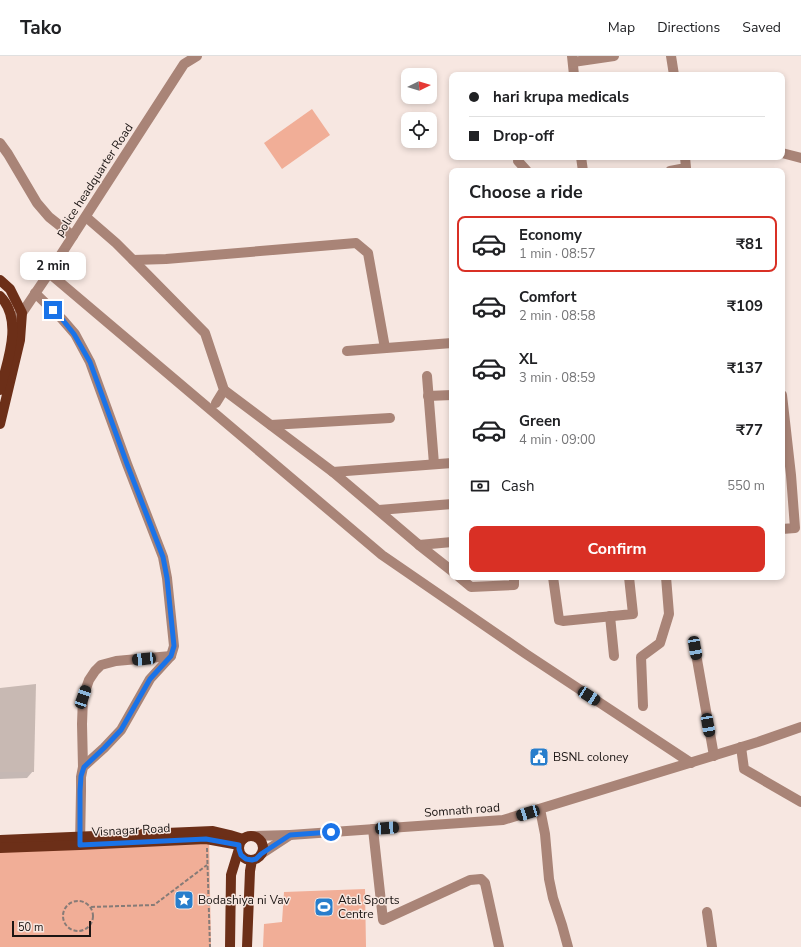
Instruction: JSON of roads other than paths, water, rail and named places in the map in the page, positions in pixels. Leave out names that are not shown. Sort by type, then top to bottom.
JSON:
[{"type":"main road","points":[[0,280],[10,289],[22,313],[20,340],[0,424]]},
{"type":"main road","points":[[0,296],[4,300],[12,318],[12,342],[0,390]]},
{"type":"main road","points":[[0,840],[80,841],[213,831],[230,835],[243,842],[257,838],[261,843],[261,854],[256,859],[246,859],[239,852],[243,842]]},
{"type":"main road","name":"Visnagar Road","points":[[0,848],[80,841],[206,839],[243,842]]},
{"type":"main road","points":[[230,947],[231,875],[243,842]]},
{"type":"main road","points":[[247,947],[250,871],[252,860]]},
{"type":"street","name":"police headquarter Road","points":[[22,313],[86,217],[184,64],[197,56]]},
{"type":"street","points":[[574,72],[572,59],[614,56]]},
{"type":"street","points":[[671,56],[674,72]]},
{"type":"street","points":[[0,143],[37,203],[49,217],[73,236]]},
{"type":"street","points":[[785,155],[801,158]]},
{"type":"street","points":[[518,161],[524,168]]},
{"type":"street","points":[[86,217],[116,243],[204,332],[224,390],[333,472],[449,569]]},
{"type":"street","points":[[133,260],[356,243],[368,253],[385,348]]},
{"type":"street","points":[[49,273],[382,555],[519,649],[691,762]]},
{"type":"street","points":[[35,293],[62,319],[74,334],[90,362],[163,557],[167,578],[174,646],[171,656],[150,679],[121,730],[84,767]]},
{"type":"street","points":[[12,318],[22,313]]},
{"type":"street","points":[[347,351],[449,343]]},
{"type":"street","points":[[427,376],[434,464]]},
{"type":"street","points":[[216,402],[224,390]]},
{"type":"street","points":[[428,396],[449,395]]},
{"type":"street","points":[[271,425],[390,418]]},
{"type":"street","points":[[785,458],[795,528],[785,529]]},
{"type":"street","points":[[333,472],[449,463]]},
{"type":"street","points":[[379,510],[449,504]]},
{"type":"street","points":[[419,544],[449,542]]},
{"type":"street","points":[[463,580],[471,587],[514,586],[514,580]]},
{"type":"street","points":[[553,580],[559,620],[563,621],[633,614],[629,580]]},
{"type":"street","points":[[643,706],[641,657],[660,643],[669,614],[666,580]]},
{"type":"street","points":[[610,616],[614,656]]},
{"type":"street","points":[[695,648],[714,756]]},
{"type":"street","points":[[80,841],[80,791],[81,776],[84,767],[82,724],[83,697],[89,680],[95,671],[101,666],[116,661],[171,656]]},
{"type":"street","name":"Somnath road","points":[[261,854],[290,835],[503,820],[714,756],[801,727]]},
{"type":"street","points":[[741,747],[744,769],[801,802]]},
{"type":"street","points":[[540,809],[546,834],[549,879],[553,898],[568,947]]},
{"type":"street","points":[[373,829],[383,920],[470,880],[482,880],[485,883],[499,947]]},
{"type":"street","points":[[243,842],[290,835]]},
{"type":"street","points":[[707,912],[712,947]]},
{"type":"place","name":"BSNL coloney","points":[[539,757]]},
{"type":"place","name":"Bodashiya ni Vav","points":[[184,900]]},
{"type":"place","name":"Atal Sports Centre","points":[[324,907]]}]
